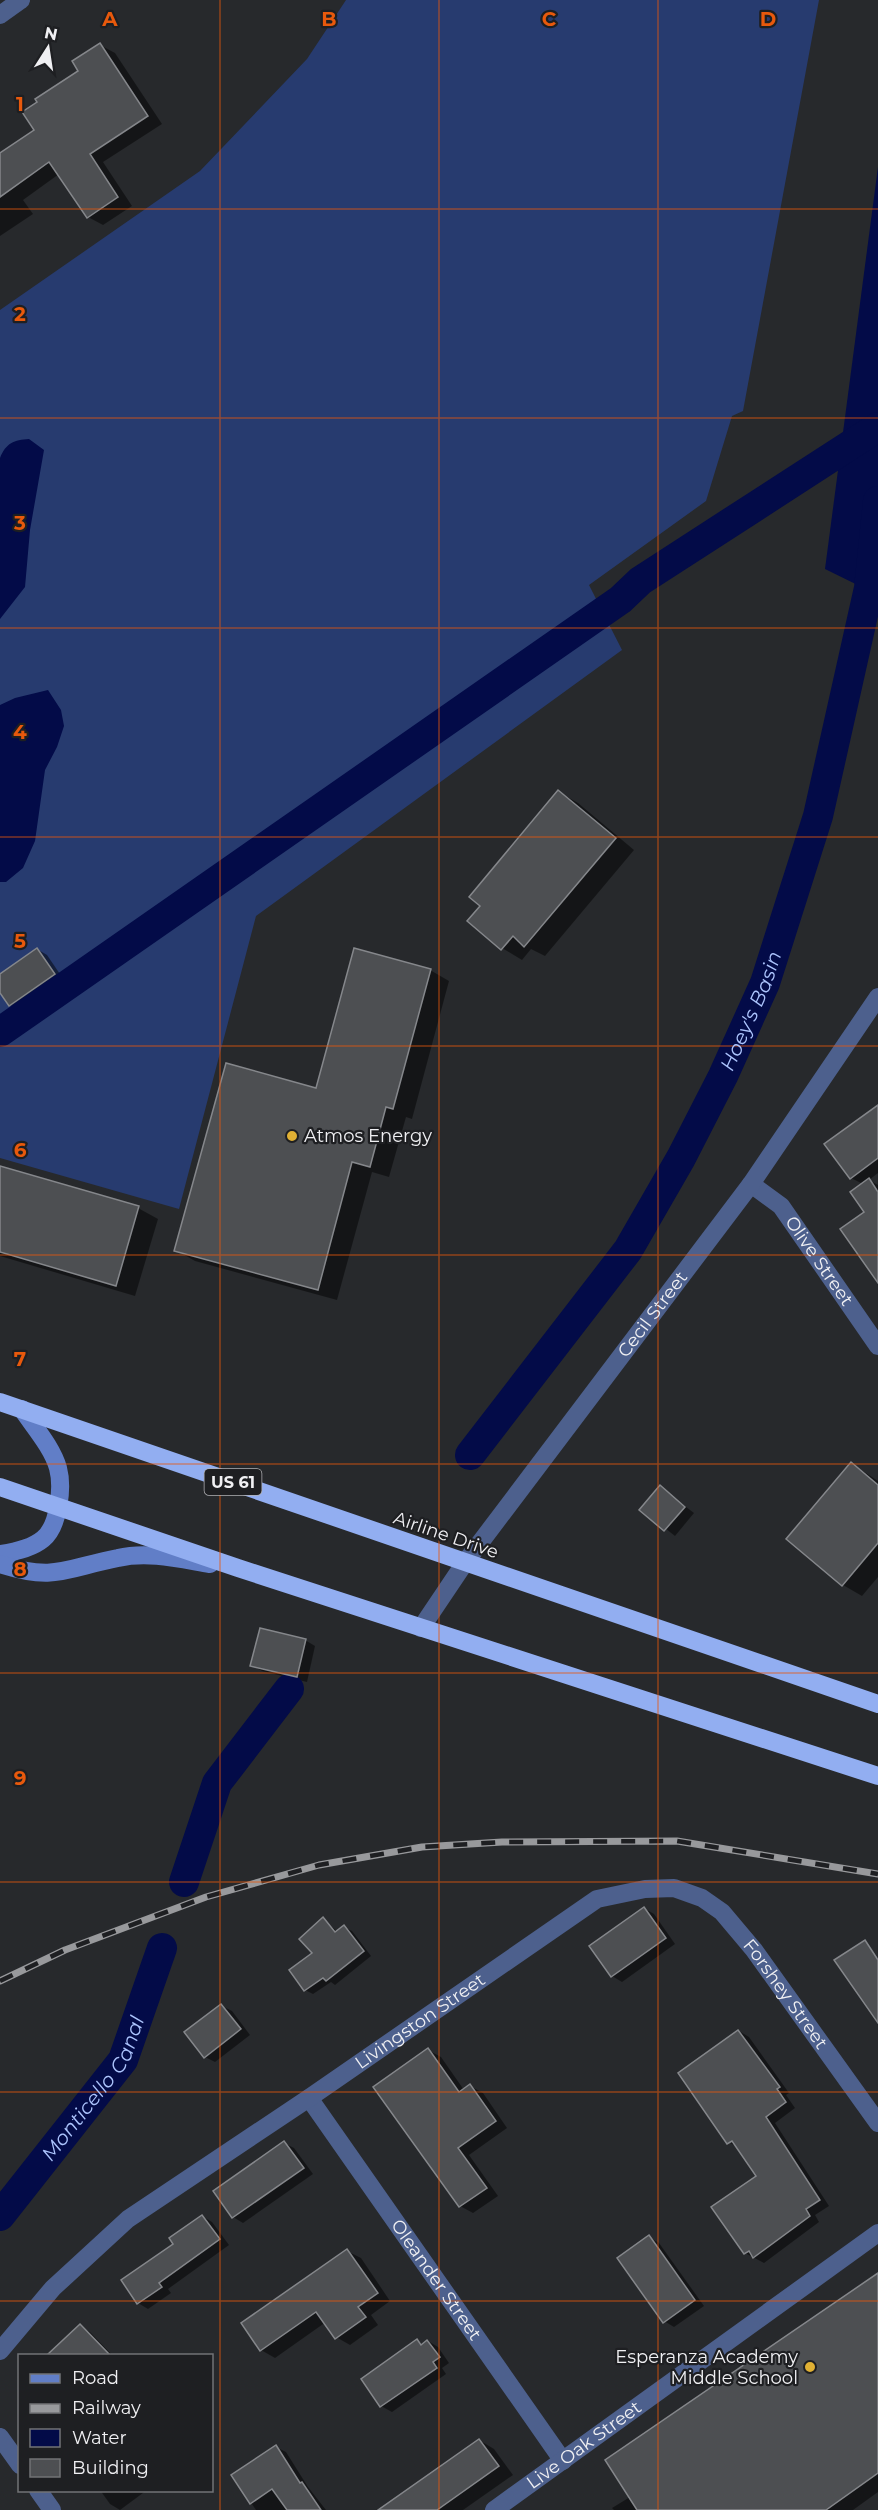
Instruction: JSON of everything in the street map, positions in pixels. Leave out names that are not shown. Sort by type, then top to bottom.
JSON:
[{"type":"highway","name":"Airline Drive","points":[[0,1402],[464,1564],[878,1704]]},
{"type":"highway","points":[[0,1487],[238,1569],[878,1776]]},
{"type":"street","points":[[0,15],[21,0]]},
{"type":"street","name":"Cecil Street","points":[[421,1628],[464,1564],[751,1184],[878,997]]},
{"type":"street","name":"Olive Street","points":[[751,1184],[781,1206],[876,1339]]},
{"type":"street","points":[[0,1554],[31,1546],[45,1538],[58,1506],[61,1488],[58,1467],[48,1446],[22,1409]]},
{"type":"street","points":[[0,1564],[25,1572],[48,1574],[71,1571],[118,1558],[142,1555],[238,1569]]},
{"type":"street","name":"Livingston Street","points":[[0,2351],[54,2288],[128,2219],[309,2098],[597,1899],[645,1889],[674,1888]]},
{"type":"street","name":"Forshey Street","points":[[674,1888],[702,1898],[722,1912],[754,1950],[878,2123]]},
{"type":"street","name":"Oleander Street","points":[[309,2098],[563,2461]]},
{"type":"street","name":"Live Oak Street","points":[[494,2510],[878,2233]]},
{"type":"street","points":[[0,2437],[18,2462]]},
{"type":"street","points":[[39,2492],[52,2510]]},
{"type":"shaded area","points":[[346,0],[819,0],[743,411],[732,416],[706,501],[589,585],[622,650],[256,916],[179,1209],[0,1158],[0,310],[200,171],[307,59]]},
{"type":"water","points":[[878,167],[878,595],[825,569]]},
{"type":"water","points":[[29,439],[44,450],[30,530],[25,587],[0,619],[0,458],[11,443]]},
{"type":"water","points":[[48,690],[61,710],[64,726],[57,747],[45,770],[35,841],[23,868],[6,882],[0,882],[0,705],[15,698]]},
{"type":"building","points":[[100,43],[148,116],[90,154],[118,197],[87,218],[49,162],[0,197],[0,153],[34,130],[22,112],[37,102],[35,99],[78,71],[72,61]]},
{"type":"building","points":[[558,790],[616,838],[524,947],[513,936],[501,950],[467,921],[480,906],[469,897]]},
{"type":"building","points":[[37,948],[55,974],[9,1006],[0,993],[0,974]]},
{"type":"building","name":"Atmos Energy","points":[[354,948],[431,969],[393,1109],[386,1107],[370,1167],[352,1162],[318,1290],[174,1251],[226,1063],[316,1088]]},
{"type":"building","points":[[878,1105],[878,1158],[850,1179],[824,1144]]},
{"type":"building","points":[[0,1166],[139,1206],[116,1286],[0,1252]]},
{"type":"building","points":[[869,1178],[878,1192],[878,1283],[840,1229],[864,1212],[850,1192]]},
{"type":"building","points":[[851,1462],[878,1485],[878,1543],[842,1586],[786,1539]]},
{"type":"building","points":[[660,1485],[685,1507],[664,1531],[639,1510]]},
{"type":"building","points":[[260,1628],[306,1639],[297,1677],[250,1666]]},
{"type":"building","points":[[644,1907],[666,1938],[611,1977],[589,1946]]},
{"type":"building","points":[[323,1917],[335,1932],[344,1925],[364,1951],[326,1981],[323,1978],[304,1991],[289,1970],[312,1953],[299,1939]]},
{"type":"building","points":[[865,1940],[878,1960],[878,2023],[834,1960]]},
{"type":"building","points":[[221,2004],[241,2029],[204,2058],[184,2032]]},
{"type":"building","points":[[738,2030],[780,2087],[777,2089],[786,2102],[766,2117],[820,2200],[806,2209],[810,2216],[753,2258],[749,2251],[744,2254],[711,2207],[756,2176],[732,2141],[727,2144],[678,2073]]},
{"type":"building","points":[[428,2048],[459,2092],[470,2084],[496,2121],[458,2148],[487,2188],[459,2207],[373,2087]]},
{"type":"building","points":[[284,2141],[304,2168],[232,2218],[213,2191]]},
{"type":"building","points":[[202,2215],[220,2239],[159,2283],[162,2287],[137,2304],[121,2280],[173,2244],[169,2238]]},
{"type":"building","points":[[649,2235],[695,2300],[663,2323],[617,2258]]},
{"type":"building","points":[[347,2249],[378,2293],[358,2307],[366,2317],[335,2339],[316,2312],[260,2351],[241,2323]]},
{"type":"building","name":"Esperanza Academy Middle School","points":[[878,2273],[878,2473],[826,2510],[637,2510],[605,2460]]},
{"type":"building","points":[[80,2324],[109,2354],[48,2354]]},
{"type":"building","points":[[417,2339],[421,2345],[427,2340],[440,2357],[433,2362],[437,2368],[380,2407],[361,2379]]},
{"type":"building","points":[[479,2439],[499,2466],[437,2510],[378,2510]]},
{"type":"building","points":[[276,2445],[300,2483],[302,2482],[321,2510],[287,2510],[272,2489],[250,2504],[231,2475]]},
{"type":"waterway","points":[[0,1032],[620,600],[640,581],[878,427]]},
{"type":"waterway","name":"Hoey's Basin","points":[[470,1455],[628,1250],[681,1158],[723,1076],[765,983],[818,816],[869,588],[878,501]]},
{"type":"waterway","points":[[184,1882],[217,1783],[289,1689]]},
{"type":"waterway","name":"Monticello Canal","points":[[0,2216],[123,2060],[162,1948]]},
{"type":"railway","points":[[0,1981],[65,1950],[206,1897],[319,1865],[422,1847],[502,1842],[677,1841],[878,1874]]},
{"type":"place","name":"Atmos Energy","points":[[292,1136]]},
{"type":"place","name":"Esperanza Academy Middle School","points":[[810,2367]]}]
